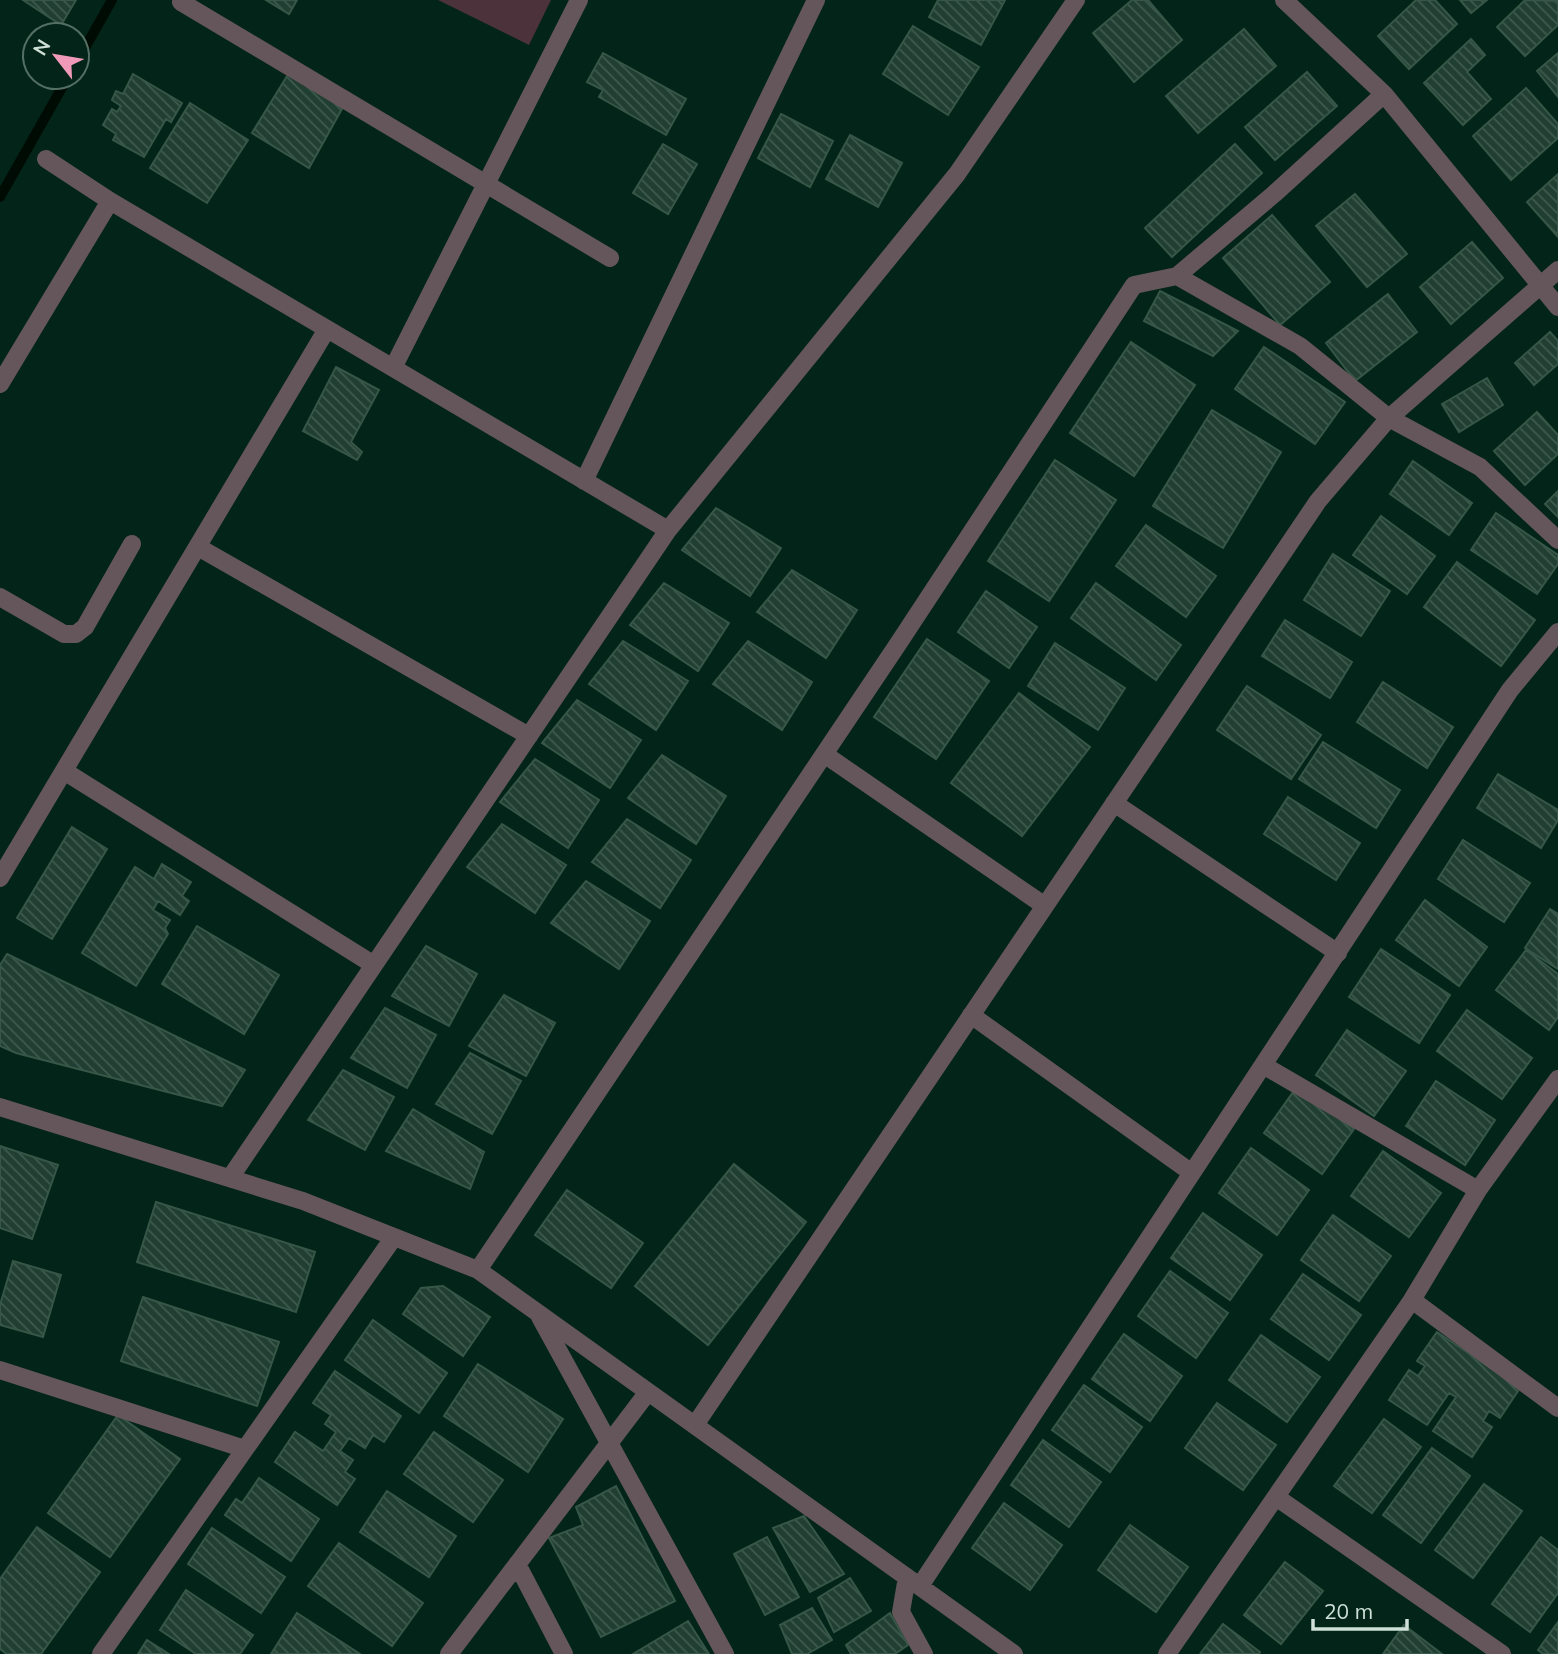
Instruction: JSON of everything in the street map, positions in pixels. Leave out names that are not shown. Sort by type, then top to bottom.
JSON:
[{"type":"street","points":[[393,368],[579,0]]},
{"type":"street","points":[[584,481],[816,0]]},
{"type":"street","points":[[230,1178],[668,530],[957,174],[1076,0]]},
{"type":"street","points":[[1284,0],[1384,94],[1558,307]]},
{"type":"street","points":[[181,2],[610,258]]},
{"type":"street","points":[[478,1270],[1134,285],[1177,275],[1274,194],[1384,94]]},
{"type":"street","points":[[46,159],[110,201],[668,530]]},
{"type":"street","points":[[0,384],[110,201]]},
{"type":"street","points":[[695,1425],[1318,501],[1389,418],[1558,270]]},
{"type":"street","points":[[1177,275],[1300,346],[1389,418],[1480,467],[1558,540]]},
{"type":"street","points":[[0,878],[327,329]]},
{"type":"street","points":[[0,597],[64,634],[76,634],[85,628],[132,544]]},
{"type":"street","points":[[198,547],[529,736]]},
{"type":"street","points":[[924,1654],[901,1612],[914,1582],[1192,1173],[1510,690],[1558,632]]},
{"type":"street","points":[[824,754],[1045,906]]},
{"type":"street","points":[[64,771],[374,965]]},
{"type":"street","points":[[1114,803],[1338,953]]},
{"type":"street","points":[[971,1015],[1192,1173]]},
{"type":"street","points":[[1264,1065],[1478,1190]]},
{"type":"street","points":[[1167,1654],[1412,1300],[1478,1190],[1558,1079]]},
{"type":"street","points":[[0,1107],[303,1201],[478,1270],[1014,1654]]},
{"type":"street","points":[[101,1654],[394,1237]]},
{"type":"street","points":[[1412,1300],[1558,1408]]},
{"type":"street","points":[[538,1313],[725,1654]]},
{"type":"street","points":[[0,1370],[245,1449]]},
{"type":"street","points":[[449,1654],[648,1392]]},
{"type":"street","points":[[1276,1497],[1502,1654]]},
{"type":"street","points":[[517,1564],[564,1654]]},
{"type":"shaded area","points":[[438,0],[551,0],[529,45]]},
{"type":"building","points":[[23,0],[76,0],[63,21],[55,21]]},
{"type":"building","points":[[266,0],[297,0],[289,14]]},
{"type":"building","points":[[938,0],[1005,0],[981,45],[929,17]]},
{"type":"building","points":[[1132,0],[1148,0],[1182,40],[1134,82],[1093,33]]},
{"type":"building","points":[[1416,0],[1435,0],[1457,24],[1409,69],[1378,36]]},
{"type":"building","points":[[1460,0],[1487,0],[1471,13]]},
{"type":"building","points":[[1525,0],[1558,1],[1558,25],[1525,56],[1497,27]]},
{"type":"building","points":[[913,26],[979,67],[948,115],[883,74]]},
{"type":"building","points":[[1244,29],[1276,66],[1198,133],[1166,96]]},
{"type":"building","points":[[1471,39],[1485,55],[1467,72],[1491,99],[1463,125],[1424,83]]},
{"type":"building","points":[[603,53],[686,99],[666,135],[599,97],[603,90],[587,82]]},
{"type":"building","points":[[1558,53],[1558,97],[1537,71]]},
{"type":"building","points":[[1307,72],[1337,106],[1275,160],[1245,127]]},
{"type":"building","points":[[289,73],[343,107],[309,168],[252,133]]},
{"type":"building","points":[[133,74],[182,103],[171,122],[166,119],[144,157],[113,140],[116,134],[103,125],[112,109],[117,112],[121,106],[112,100],[116,91],[123,94]]},
{"type":"building","points":[[1526,88],[1558,124],[1558,138],[1511,180],[1473,136]]},
{"type":"building","points":[[190,103],[248,140],[207,203],[150,168]]},
{"type":"building","points":[[781,114],[833,141],[810,187],[758,158]]},
{"type":"building","points":[[850,135],[902,163],[878,207],[826,179]]},
{"type":"building","points":[[663,144],[697,164],[668,214],[633,193]]},
{"type":"building","points":[[1235,144],[1262,173],[1172,257],[1145,228]]},
{"type":"building","points":[[1558,174],[1558,237],[1527,202]]},
{"type":"building","points":[[1355,194],[1407,254],[1367,287],[1316,226]]},
{"type":"building","points":[[1272,215],[1330,282],[1280,325],[1223,258]]},
{"type":"building","points":[[1472,242],[1503,278],[1451,324],[1420,287]]},
{"type":"building","points":[[1160,291],[1238,331],[1213,356],[1144,321]]},
{"type":"building","points":[[1388,294],[1417,332],[1355,381],[1326,343]]},
{"type":"building","points":[[1550,332],[1558,341],[1558,364],[1534,385],[1515,363]]},
{"type":"building","points":[[1131,342],[1195,385],[1134,476],[1070,433]]},
{"type":"building","points":[[1264,347],[1345,402],[1315,444],[1235,389]]},
{"type":"building","points":[[336,367],[379,390],[351,442],[362,452],[357,460],[303,431]]},
{"type":"building","points":[[1487,378],[1503,405],[1459,432],[1442,404]]},
{"type":"building","points":[[1212,410],[1281,452],[1223,548],[1153,506]]},
{"type":"building","points":[[1537,412],[1558,435],[1558,454],[1525,485],[1494,451]]},
{"type":"building","points":[[1055,460],[1116,500],[1049,601],[988,561]]},
{"type":"building","points":[[1413,461],[1472,503],[1449,535],[1390,494]]},
{"type":"building","points":[[1558,491],[1558,517],[1545,504]]},
{"type":"building","points":[[716,508],[781,548],[750,596],[682,550]]},
{"type":"building","points":[[1496,513],[1558,555],[1558,564],[1537,594],[1471,550]]},
{"type":"building","points":[[1381,516],[1435,556],[1407,594],[1353,555]]},
{"type":"building","points":[[1146,525],[1216,576],[1186,617],[1116,566]]},
{"type":"building","points":[[1333,554],[1390,591],[1361,636],[1304,600]]},
{"type":"building","points":[[1457,562],[1535,620],[1501,666],[1424,607]]},
{"type":"building","points":[[792,570],[857,610],[826,658],[757,612]]},
{"type":"building","points":[[664,583],[729,623],[698,671],[630,625]]},
{"type":"building","points":[[1096,583],[1181,645],[1156,680],[1071,618]]},
{"type":"building","points":[[986,591],[1037,627],[1009,668],[958,632]]},
{"type":"building","points":[[1285,620],[1352,662],[1330,698],[1262,656]]},
{"type":"building","points":[[927,639],[989,681],[936,759],[874,717]]},
{"type":"building","points":[[623,641],[688,681],[656,730],[589,684]]},
{"type":"building","points":[[748,641],[812,682],[782,730],[713,684]]},
{"type":"building","points":[[1055,643],[1125,688],[1098,730],[1028,686]]},
{"type":"building","points":[[1383,682],[1453,727],[1427,768],[1357,722]]},
{"type":"building","points":[[1247,686],[1321,735],[1291,779],[1217,730]]},
{"type":"building","points":[[1019,693],[1090,747],[1022,836],[951,783]]},
{"type":"building","points":[[577,700],[641,740],[610,788],[542,743]]},
{"type":"building","points":[[1323,742],[1400,790],[1376,828],[1299,779]]},
{"type":"building","points":[[662,755],[726,796],[696,844],[628,798]]},
{"type":"building","points":[[535,759],[599,800],[568,848],[500,802]]},
{"type":"building","points":[[1498,774],[1558,810],[1558,820],[1541,848],[1477,808]]},
{"type":"building","points":[[1288,797],[1360,843],[1336,880],[1264,834]]},
{"type":"building","points":[[627,819],[691,860],[660,908],[592,862]]},
{"type":"building","points":[[502,824],[566,865],[535,913],[467,867]]},
{"type":"building","points":[[72,827],[107,849],[52,939],[17,918]]},
{"type":"building","points":[[1463,840],[1530,883],[1504,922],[1438,879]]},
{"type":"building","points":[[162,864],[191,882],[182,896],[189,901],[180,915],[158,901],[153,910],[170,920],[165,928],[168,934],[136,986],[82,953],[135,867],[154,879]]},
{"type":"building","points":[[586,881],[650,921],[619,969],[551,923]]},
{"type":"building","points":[[1425,900],[1487,947],[1459,986],[1396,940]]},
{"type":"building","points":[[1550,909],[1558,914],[1558,969],[1525,948]]},
{"type":"building","points":[[197,926],[279,975],[244,1034],[162,984]]},
{"type":"building","points":[[426,946],[477,974],[449,1026],[392,996]]},
{"type":"building","points":[[1381,949],[1450,995],[1419,1043],[1349,997]]},
{"type":"building","points":[[1526,950],[1558,974],[1558,1017],[1549,1030],[1496,990]]},
{"type":"building","points":[[7,954],[245,1070],[222,1106],[16,1053],[0,1046],[0,965]]},
{"type":"building","points":[[504,995],[555,1023],[526,1076],[469,1046]]},
{"type":"building","points":[[385,1008],[436,1035],[407,1088],[351,1058]]},
{"type":"building","points":[[1467,1010],[1532,1058],[1502,1099],[1437,1051]]},
{"type":"building","points":[[1347,1030],[1406,1071],[1374,1116],[1316,1075]]},
{"type":"building","points":[[470,1053],[521,1081],[492,1134],[436,1104]]},
{"type":"building","points":[[343,1070],[394,1097],[365,1150],[308,1120]]},
{"type":"building","points":[[1436,1081],[1495,1120],[1465,1165],[1406,1126]]},
{"type":"building","points":[[1296,1088],[1354,1129],[1322,1174],[1264,1133]]},
{"type":"building","points":[[413,1109],[484,1152],[470,1189],[386,1151]]},
{"type":"building","points":[[0,1146],[58,1165],[32,1239],[0,1228]]},
{"type":"building","points":[[1251,1148],[1309,1190],[1277,1235],[1219,1193]]},
{"type":"building","points":[[1383,1151],[1441,1193],[1409,1237],[1351,1196]]},
{"type":"building","points":[[734,1164],[806,1222],[708,1345],[635,1286]]},
{"type":"building","points":[[567,1190],[643,1243],[611,1288],[535,1235]]},
{"type":"building","points":[[156,1202],[315,1252],[296,1312],[137,1262]]},
{"type":"building","points":[[1203,1213],[1262,1255],[1230,1300],[1171,1258]]},
{"type":"building","points":[[1333,1215],[1391,1256],[1359,1301],[1301,1260]]},
{"type":"building","points":[[13,1261],[61,1275],[43,1337],[0,1325],[0,1305]]},
{"type":"building","points":[[1170,1271],[1228,1313],[1196,1358],[1138,1316]]},
{"type":"building","points":[[1303,1274],[1361,1315],[1329,1360],[1271,1319]]},
{"type":"building","points":[[443,1286],[490,1317],[463,1356],[403,1314],[421,1288]]},
{"type":"building","points":[[143,1297],[279,1342],[257,1406],[121,1361]]},
{"type":"building","points":[[373,1320],[447,1373],[419,1413],[345,1360]]},
{"type":"building","points":[[1437,1332],[1520,1388],[1500,1418],[1489,1411],[1483,1421],[1492,1427],[1472,1457],[1433,1431],[1456,1397],[1449,1393],[1427,1425],[1389,1400],[1409,1370],[1418,1376],[1425,1366],[1417,1361]]},
{"type":"building","points":[[1124,1334],[1182,1376],[1150,1421],[1092,1379]]},
{"type":"building","points":[[1261,1335],[1320,1377],[1287,1422],[1229,1380]]},
{"type":"building","points":[[478,1364],[563,1419],[528,1472],[444,1416]]},
{"type":"building","points":[[335,1371],[401,1416],[384,1442],[373,1435],[365,1448],[349,1438],[340,1451],[353,1460],[345,1472],[355,1479],[337,1505],[275,1462],[295,1432],[323,1451],[336,1432],[325,1424],[331,1415],[313,1403]]},
{"type":"building","points":[[1084,1385],[1142,1427],[1110,1472],[1052,1430]]},
{"type":"building","points":[[1217,1403],[1276,1445],[1243,1490],[1185,1448]]},
{"type":"building","points":[[118,1415],[180,1459],[110,1557],[48,1513]]},
{"type":"building","points":[[1384,1419],[1421,1447],[1372,1513],[1334,1486]]},
{"type":"building","points":[[434,1432],[503,1480],[473,1522],[404,1474]]},
{"type":"building","points":[[1043,1440],[1101,1482],[1069,1527],[1011,1485]]},
{"type":"building","points":[[1432,1448],[1470,1476],[1421,1543],[1383,1515]]},
{"type":"building","points":[[259,1478],[319,1519],[291,1561],[225,1515],[236,1499],[242,1503]]},
{"type":"building","points":[[1484,1484],[1522,1511],[1473,1578],[1435,1550]]},
{"type":"building","points":[[616,1486],[675,1601],[601,1637],[549,1538],[583,1525],[576,1507]]},
{"type":"building","points":[[387,1491],[456,1536],[429,1577],[360,1532]]},
{"type":"building","points":[[1004,1503],[1062,1545],[1030,1590],[972,1548]]},
{"type":"building","points":[[804,1516],[844,1574],[810,1592],[773,1528]]},
{"type":"building","points":[[1130,1525],[1188,1567],[1156,1612],[1098,1570]]},
{"type":"building","points":[[37,1527],[100,1572],[41,1654],[7,1654],[0,1649],[0,1579]]},
{"type":"building","points":[[212,1528],[285,1577],[261,1613],[188,1564]]},
{"type":"building","points":[[767,1537],[799,1597],[765,1615],[734,1554]]},
{"type":"building","points":[[1541,1537],[1558,1550],[1558,1593],[1530,1632],[1492,1604]]},
{"type":"building","points":[[339,1543],[423,1603],[392,1646],[308,1586]]},
{"type":"building","points":[[1285,1562],[1323,1591],[1281,1644],[1244,1615]]},
{"type":"building","points":[[850,1578],[871,1611],[834,1632],[818,1598]]},
{"type":"building","points":[[186,1590],[253,1635],[240,1654],[196,1654],[160,1630]]},
{"type":"building","points":[[812,1608],[832,1640],[807,1654],[792,1654],[780,1625]]},
{"type":"building","points":[[297,1613],[360,1654],[271,1654]]},
{"type":"building","points":[[890,1613],[908,1645],[895,1654],[851,1654],[846,1645]]},
{"type":"building","points":[[688,1621],[709,1654],[633,1654]]},
{"type":"building","points":[[1558,1622],[1558,1654],[1543,1654],[1538,1650]]},
{"type":"building","points":[[1223,1624],[1260,1652],[1259,1654],[1200,1654]]},
{"type":"building","points":[[1404,1625],[1442,1654],[1383,1654]]},
{"type":"building","points":[[147,1640],[169,1654],[138,1654]]},
{"type":"waterway","points":[[91,37],[112,0]]},
{"type":"waterway","points":[[0,197],[60,91]]}]
